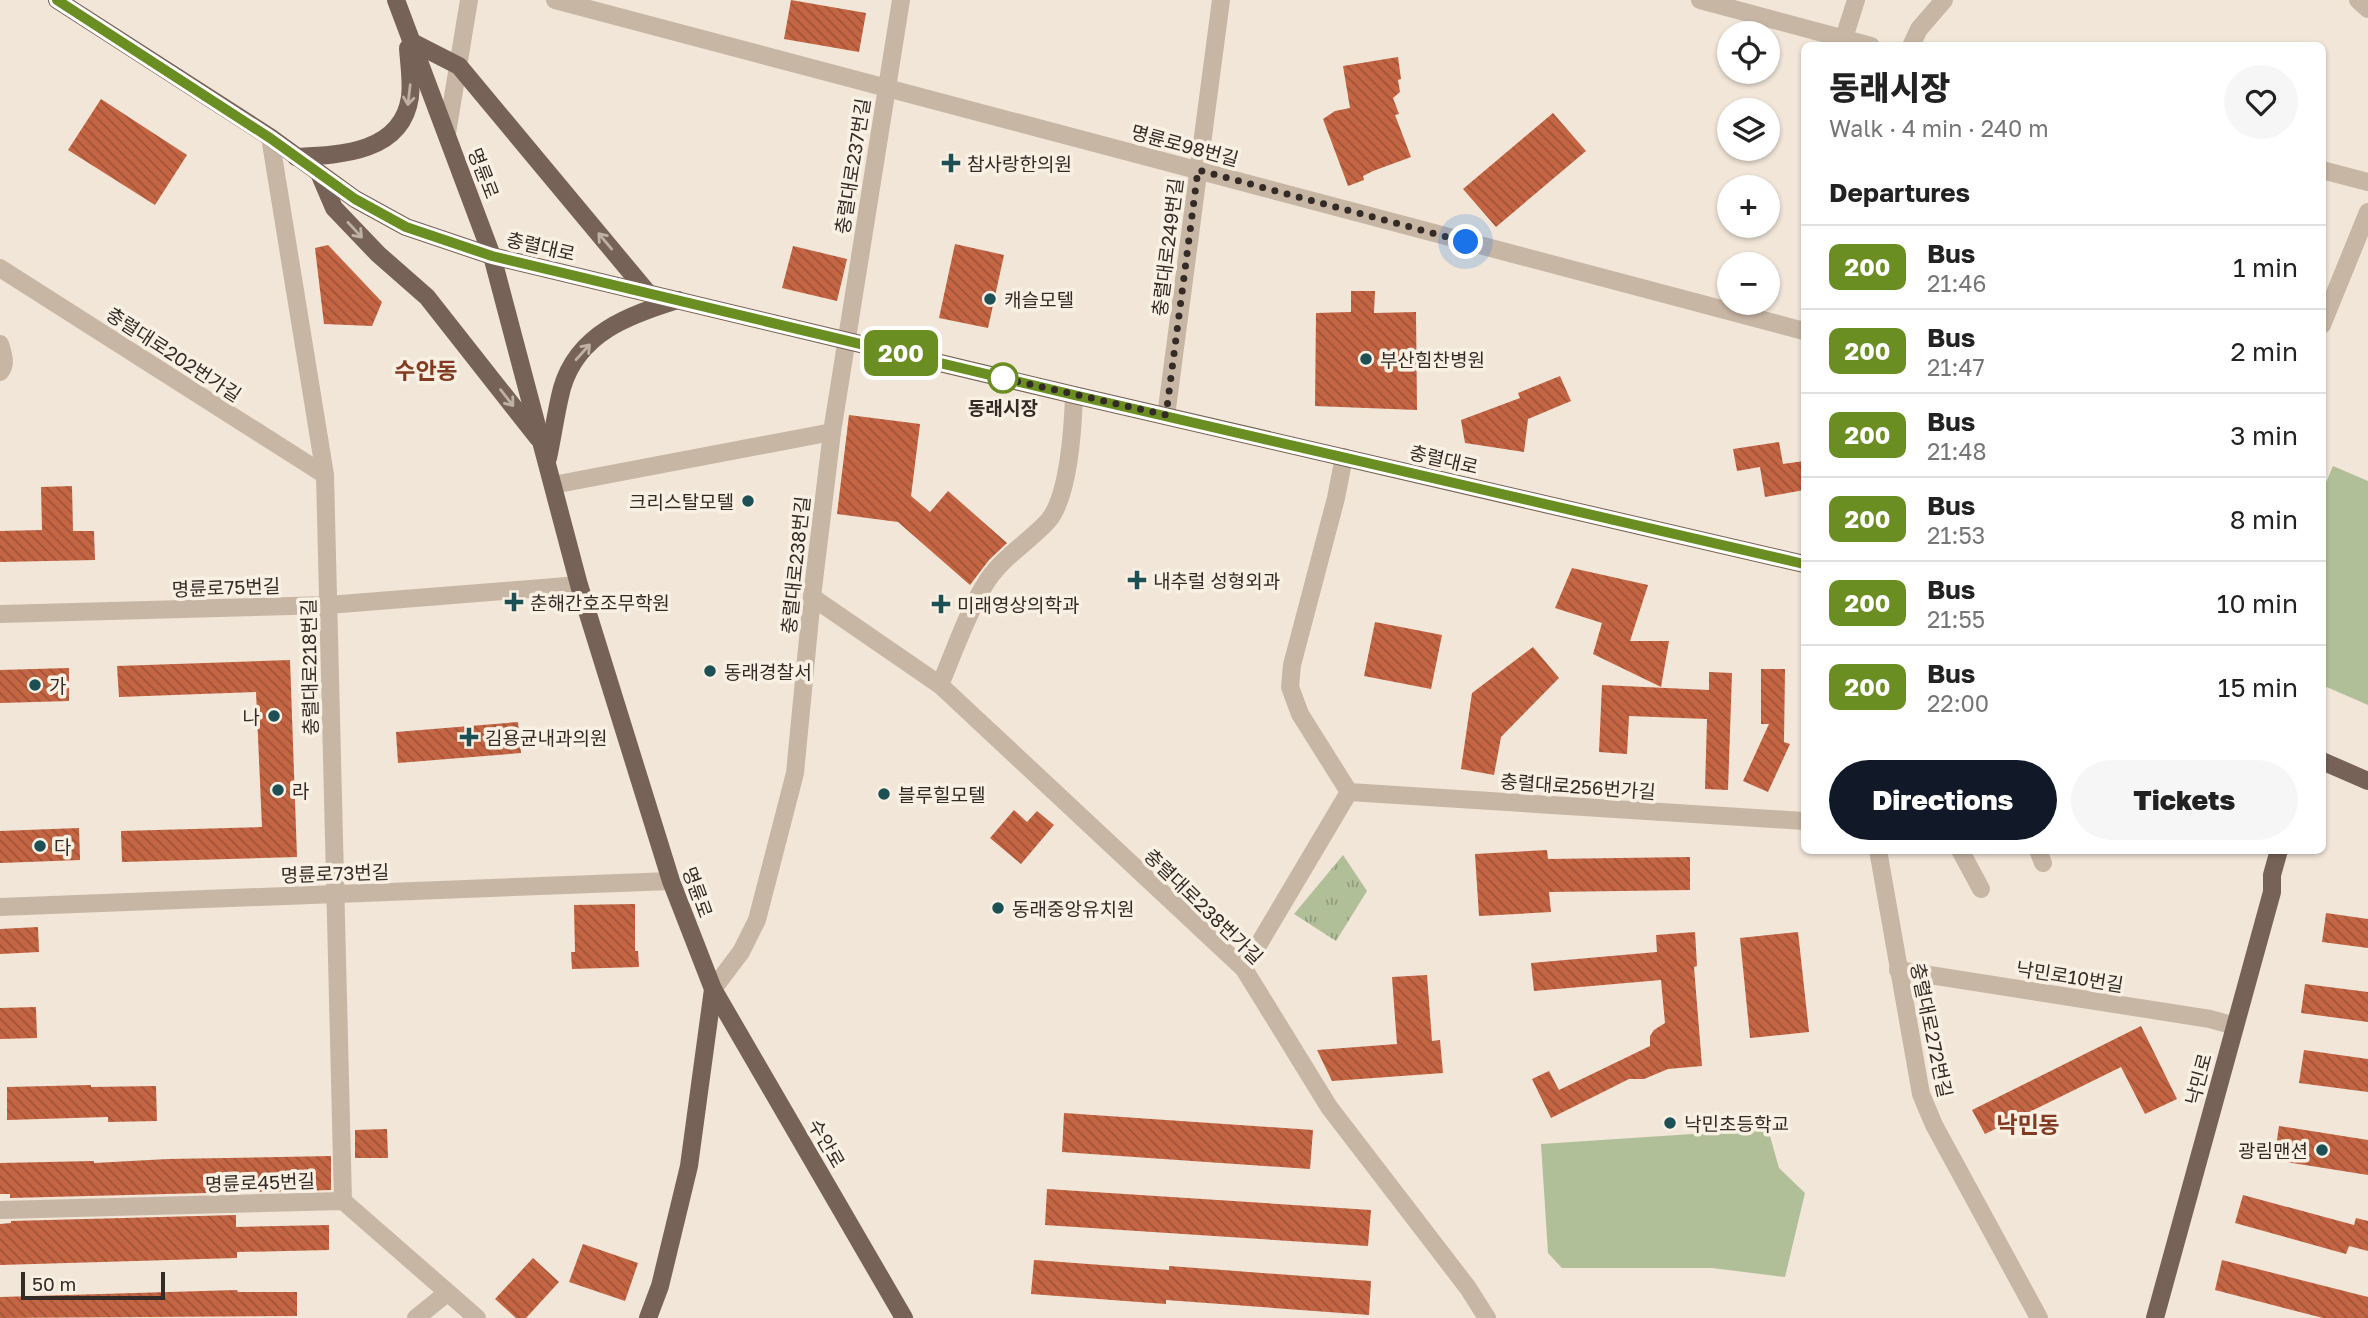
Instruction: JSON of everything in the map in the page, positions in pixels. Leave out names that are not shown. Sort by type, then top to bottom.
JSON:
[{"type":"main road","name":"충렬대로","points":[[57,0],[270,138],[355,199],[406,227],[492,256],[1074,395],[1801,563]]},
{"type":"main road","name":"명륜로","points":[[396,0],[492,256],[579,585],[671,881],[713,989],[689,1166],[660,1286],[648,1318]]},
{"type":"main road","points":[[409,34],[459,66],[649,293]]},
{"type":"main road","points":[[296,157],[355,152],[372,145],[396,128],[403,118],[411,95],[409,34]]},
{"type":"main road","points":[[319,173],[334,208],[378,254],[427,298],[545,452]]},
{"type":"main road","points":[[545,452],[563,387],[577,358],[597,337],[625,318],[678,300]]},
{"type":"main road","points":[[2326,763],[2368,781]]},
{"type":"main road","name":"낙민로","points":[[2154,1318],[2272,892],[2272,875],[2278,854]]},
{"type":"main road","name":"수안로","points":[[713,989],[904,1318]]},
{"type":"street","points":[[447,133],[469,0]]},
{"type":"street","name":"명륜로98번길","points":[[555,0],[1801,330]]},
{"type":"street","name":"충렬대로237번길","points":[[846,339],[901,0]]},
{"type":"street","name":"충렬대로249번길","points":[[1166,415],[1221,0]]},
{"type":"street","points":[[1700,0],[1844,42],[1856,0]]},
{"type":"street","points":[[1913,42],[1919,29],[1944,0]]},
{"type":"street","points":[[2358,0],[2368,9]]},
{"type":"street","name":"충렬대로218번길","points":[[270,138],[325,475],[343,1201]]},
{"type":"street","points":[[2326,171],[2368,182]]},
{"type":"street","points":[[2326,315],[2368,212]]},
{"type":"street","name":"충렬대로202번가길","points":[[0,268],[325,475]]},
{"type":"street","name":"충렬대로238번길","points":[[713,989],[741,952],[757,920],[795,773],[812,597],[846,339]]},
{"type":"street","points":[[0,344],[4,357],[0,372]]},
{"type":"street","points":[[940,685],[984,585],[998,568],[1050,519],[1066,471],[1071,445],[1074,395]]},
{"type":"street","points":[[553,485],[832,432]]},
{"type":"street","points":[[1244,969],[1349,792],[1300,714],[1290,687],[1292,665],[1345,457]]},
{"type":"street","name":"명륜로75번길","points":[[0,614],[328,605],[579,585]]},
{"type":"street","name":"충렬대로238번가길","points":[[812,597],[940,685],[1244,969],[1329,1107],[1468,1288],[1486,1318]]},
{"type":"street","name":"충렬대로256번가길","points":[[1349,792],[1801,821]]},
{"type":"street","name":"충렬대로272번길","points":[[1879,854],[1921,1094],[1934,1125],[2039,1318]]},
{"type":"street","points":[[1962,854],[1981,889]]},
{"type":"street","name":"명륜로73번길","points":[[0,907],[671,881]]},
{"type":"street","name":"낙민로10번길","points":[[1898,970],[2210,1019],[2235,1026]]},
{"type":"street","points":[[343,1201],[477,1318]]},
{"type":"street","name":"명륜로45번길","points":[[0,1210],[343,1201]]},
{"type":"street","points":[[416,1318],[447,1293]]},
{"type":"green space","points":[[2333,466],[2368,481],[2368,705],[2326,687],[2326,483]]},
{"type":"green space","points":[[1343,855],[1367,891],[1336,941],[1294,914]]},
{"type":"green space","points":[[1768,1129],[1779,1168],[1805,1193],[1785,1277],[1712,1268],[1562,1268],[1548,1253],[1541,1144]]},
{"type":"building","points":[[791,0],[866,13],[859,52],[784,39]]},
{"type":"building","points":[[1398,57],[1401,79],[1398,80],[1400,92],[1393,98],[1399,114],[1395,115],[1411,157],[1373,171],[1363,176],[1364,180],[1348,186],[1323,119],[1335,111],[1350,108],[1343,66]]},
{"type":"building","points":[[101,99],[187,155],[155,205],[68,150]]},
{"type":"building","points":[[1553,113],[1586,151],[1496,227],[1463,189]]},
{"type":"building","points":[[955,244],[1004,255],[988,328],[939,318]]},
{"type":"building","points":[[328,245],[382,302],[372,326],[324,324],[315,248]]},
{"type":"building","points":[[793,246],[847,259],[837,301],[782,288]]},
{"type":"building","name":"부산힘찬병원","points":[[1351,291],[1375,291],[1374,313],[1416,312],[1417,410],[1315,406],[1316,313],[1351,312]]},
{"type":"building","points":[[1560,376],[1571,401],[1528,419],[1524,452],[1465,443],[1461,420],[1520,398],[1518,393]]},
{"type":"building","points":[[849,415],[920,424],[911,496],[930,512],[948,491],[1007,543],[989,560],[970,585],[898,522],[837,514]]},
{"type":"building","points":[[1779,442],[1783,464],[1801,461],[1801,491],[1765,497],[1760,467],[1737,471],[1733,449]]},
{"type":"building","points":[[72,486],[73,531],[94,531],[95,560],[0,562],[0,531],[42,530],[41,487]]},
{"type":"building","points":[[1572,568],[1648,585],[1630,641],[1669,641],[1661,687],[1593,654],[1602,623],[1555,608]]},
{"type":"building","points":[[1375,622],[1442,635],[1431,689],[1364,676]]},
{"type":"building","points":[[1533,647],[1559,678],[1501,737],[1494,775],[1461,769],[1472,693]]},
{"type":"building","points":[[290,660],[297,857],[122,862],[121,831],[262,827],[256,692],[119,697],[117,666]]},
{"type":"building","name":"가","points":[[69,668],[69,701],[0,703],[0,670]]},
{"type":"building","points":[[1761,669],[1785,669],[1784,742],[1790,744],[1768,792],[1743,781],[1769,724],[1761,724]]},
{"type":"building","points":[[1709,672],[1732,673],[1728,790],[1705,789],[1707,719],[1629,716],[1627,754],[1599,752],[1602,685],[1709,690]]},
{"type":"building","points":[[518,722],[521,753],[398,763],[396,732]]},
{"type":"building","points":[[1014,810],[1027,822],[1037,811],[1054,825],[1021,864],[990,838]]},
{"type":"building","name":"다","points":[[79,828],[80,860],[0,863],[0,831]]},
{"type":"building","points":[[1547,850],[1548,859],[1690,857],[1690,890],[1549,892],[1551,912],[1479,916],[1475,854]]},
{"type":"building","points":[[635,904],[635,951],[638,951],[639,967],[572,969],[571,952],[575,952],[574,905]]},
{"type":"building","points":[[2326,913],[2368,919],[2368,948],[2322,942]]},
{"type":"building","points":[[38,927],[39,952],[0,954],[0,929]]},
{"type":"building","points":[[1695,932],[1697,966],[1694,967],[1702,1066],[1668,1069],[1644,1079],[1629,1079],[1551,1118],[1532,1079],[1549,1071],[1559,1090],[1650,1046],[1650,1036],[1665,1023],[1661,980],[1534,991],[1531,963],[1657,952],[1656,935]]},
{"type":"building","points":[[1798,932],[1809,1032],[1750,1038],[1740,938]]},
{"type":"building","points":[[1427,975],[1432,1041],[1440,1040],[1443,1073],[1332,1081],[1317,1050],[1397,1044],[1392,977]]},
{"type":"building","points":[[2305,984],[2368,992],[2368,1022],[2301,1013]]},
{"type":"building","points":[[36,1007],[37,1038],[0,1039],[0,1008]]},
{"type":"building","points":[[2141,1026],[2177,1099],[2145,1114],[2121,1067],[1985,1134],[1972,1110]]},
{"type":"building","points":[[2304,1050],[2368,1059],[2368,1092],[2299,1083]]},
{"type":"building","points":[[156,1086],[157,1121],[108,1122],[108,1117],[7,1120],[7,1087]]},
{"type":"building","points":[[1064,1113],[1313,1130],[1310,1169],[1062,1152]]},
{"type":"building","name":"광림맨션","points":[[2279,1126],[2368,1140],[2368,1175],[2274,1160]]},
{"type":"building","points":[[387,1129],[388,1158],[355,1158],[355,1130]]},
{"type":"building","points":[[331,1156],[331,1190],[10,1198],[10,1194],[0,1194],[0,1163]]},
{"type":"building","points":[[1047,1189],[1371,1210],[1368,1246],[1045,1225]]},
{"type":"building","points":[[2243,1195],[2354,1225],[2356,1218],[2368,1221],[2368,1251],[2349,1246],[2346,1254],[2235,1223]]},
{"type":"building","points":[[236,1215],[236,1227],[329,1225],[329,1250],[237,1252],[237,1258],[0,1265],[0,1224],[11,1221]]},
{"type":"building","points":[[583,1244],[638,1263],[625,1301],[569,1282]]},
{"type":"building","points":[[533,1258],[559,1282],[526,1318],[516,1318],[495,1299]]},
{"type":"building","points":[[1034,1260],[1169,1270],[1169,1266],[1371,1281],[1369,1315],[1166,1300],[1166,1304],[1031,1294]]},
{"type":"building","points":[[2222,1260],[2368,1297],[2368,1318],[2323,1318],[2215,1290]]},
{"type":"building","points":[[237,1290],[297,1292],[297,1316],[0,1318],[0,1297]]},
{"type":"bus line","name":"200","points":[[57,0],[270,138],[355,199],[406,227],[492,256],[1074,395],[1801,563]]},
{"type":"place","name":"참사랑한의원","points":[[951,163]]},
{"type":"place","name":"캐슬모텔","points":[[990,299]]},
{"type":"place","name":"부산힘찬병원","points":[[1366,359]]},
{"type":"place","name":"동래시장","points":[[1003,378]]},
{"type":"place","name":"크리스탈모텔","points":[[748,501]]},
{"type":"place","name":"내추럴 성형외과","points":[[1137,580]]},
{"type":"place","name":"춘해간호조무학원","points":[[514,602]]},
{"type":"place","name":"미래영상의학과","points":[[941,604]]},
{"type":"place","name":"동래경찰서","points":[[710,671]]},
{"type":"place","name":"가","points":[[35,685]]},
{"type":"place","name":"나","points":[[274,716]]},
{"type":"place","name":"김용균내과의원","points":[[469,737]]},
{"type":"place","name":"라","points":[[278,790]]},
{"type":"place","name":"블루힐모텔","points":[[884,794]]},
{"type":"place","name":"다","points":[[40,846]]},
{"type":"place","name":"동래중앙유치원","points":[[998,908]]},
{"type":"place","name":"낙민초등학교","points":[[1670,1123]]},
{"type":"place","name":"광림맨션","points":[[2322,1150]]},
{"type":"district","name":"수안동","points":[[426,370]]},
{"type":"district","name":"낙민동","points":[[2028,1124]]},
{"type":"route","points":[[1003,378],[998,377],[1166,415],[1198,170],[1466,242]]}]
